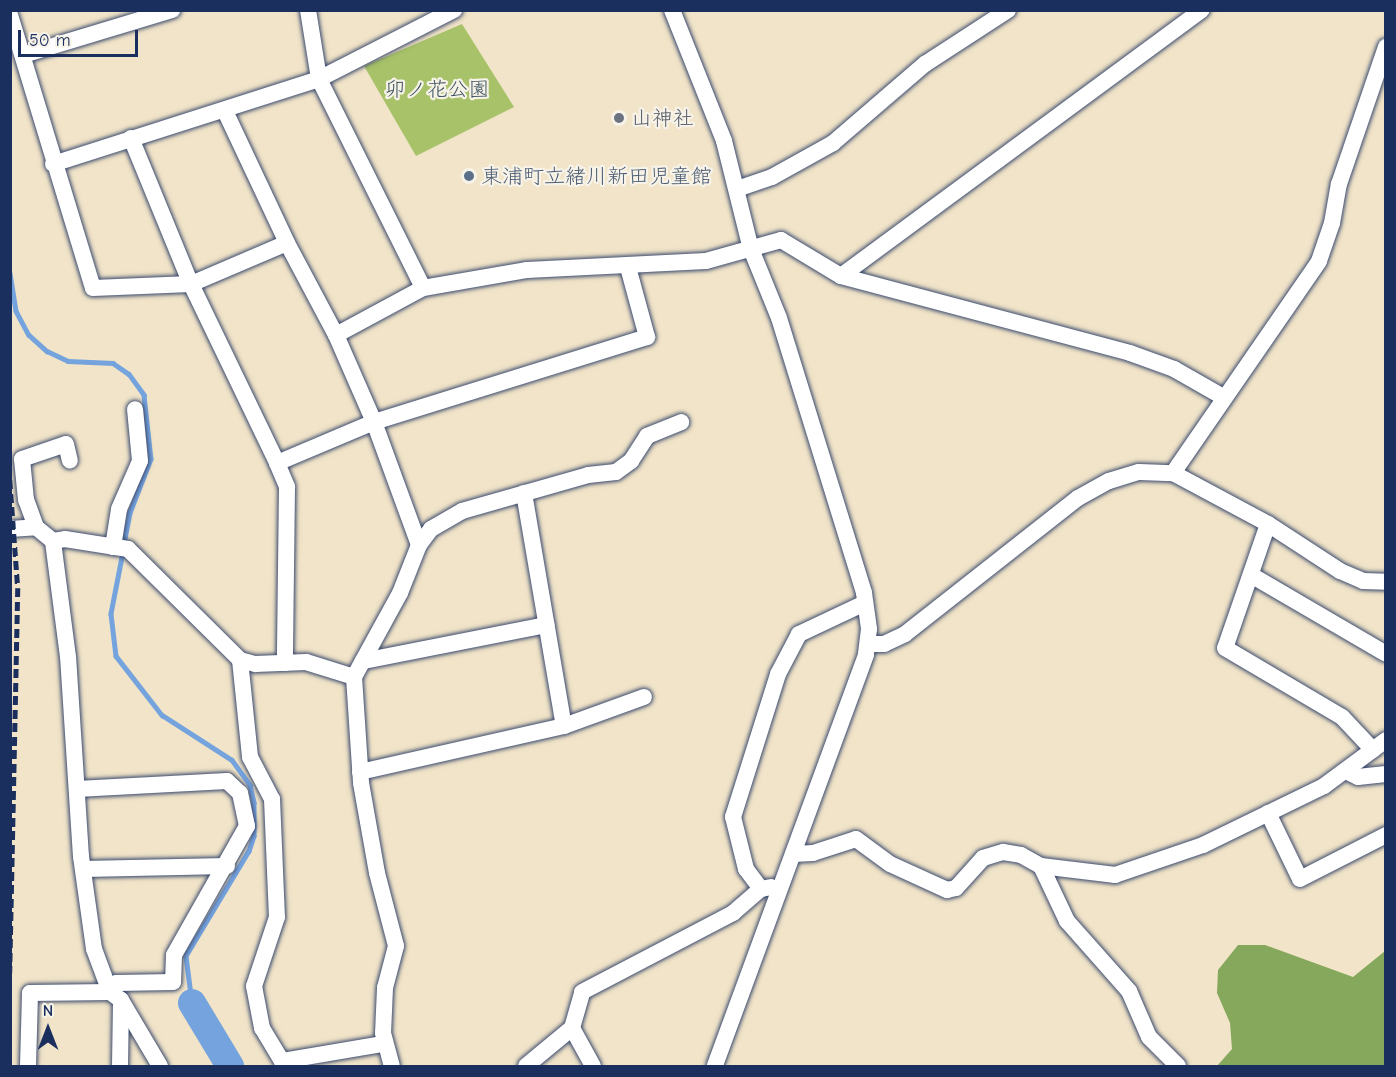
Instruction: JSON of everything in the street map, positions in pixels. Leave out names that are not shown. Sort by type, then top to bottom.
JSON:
[{"type":"street","points":[[23,55],[172,10]]},
{"type":"street","points":[[309,10],[319,79],[423,288]]},
{"type":"street","points":[[53,164],[131,138],[225,111],[319,79],[454,10]]},
{"type":"street","points":[[672,10],[724,141],[752,249],[779,318],[865,603],[869,644],[784,883],[715,1066]]},
{"type":"street","points":[[737,189],[772,177],[833,143],[925,64],[1008,10]]},
{"type":"street","points":[[841,276],[1202,10]]},
{"type":"street","points":[[10,15],[53,164],[93,288],[191,284],[287,243]]},
{"type":"street","points":[[1173,473],[1223,397],[1319,261],[1326,244],[1339,184],[1386,46]]},
{"type":"street","points":[[225,111],[287,243],[336,335],[374,422],[419,545]]},
{"type":"street","points":[[131,138],[191,284],[287,487],[285,663]]},
{"type":"street","points":[[336,335],[423,288],[527,270],[628,267],[706,261],[781,240],[841,276],[1130,353],[1174,369],[1223,397]]},
{"type":"street","points":[[277,462],[374,422],[647,337],[628,267]]},
{"type":"street","points":[[119,548],[119,509],[140,461],[135,409]]},
{"type":"street","points":[[392,1066],[383,1044],[385,988],[396,946],[377,873],[360,771],[354,677],[399,593],[419,545],[431,529],[462,511],[588,475],[616,472],[632,461],[647,436],[681,422]]},
{"type":"street","points":[[70,461],[66,444],[22,459],[26,500],[36,527],[53,541],[68,657],[83,869],[94,949],[116,996],[160,1066]]},
{"type":"street","points":[[869,644],[885,644],[905,634],[1092,489],[1139,472],[1173,473],[1268,524],[1340,572],[1363,580],[1386,582]]},
{"type":"street","points":[[524,493],[564,726]]},
{"type":"street","points":[[793,854],[813,853],[856,839],[890,864],[947,890],[956,888],[983,858],[993,854],[1011,852],[1041,866],[1094,874],[1127,872],[1203,845],[1348,772],[1379,745],[1342,717],[1226,648],[1268,524]]},
{"type":"street","points":[[10,529],[36,527]]},
{"type":"street","points":[[53,541],[65,539],[119,548],[240,660],[255,664],[285,663],[330,667],[354,677]]},
{"type":"street","points":[[1251,575],[1386,654]]},
{"type":"street","points":[[761,889],[746,869],[733,817],[778,674],[799,634],[865,603]]},
{"type":"street","points":[[363,661],[547,626]]},
{"type":"street","points":[[240,660],[250,757],[272,799],[274,823],[277,916],[254,986],[262,1028],[282,1061],[383,1044]]},
{"type":"street","points":[[360,771],[564,726],[644,697]]},
{"type":"street","points":[[1348,772],[1358,777],[1386,774]]},
{"type":"street","points":[[77,789],[227,781],[240,793],[247,826],[227,866],[174,955],[173,982],[116,982],[120,1066]]},
{"type":"street","points":[[1268,813],[1300,879],[1386,835]]},
{"type":"street","points":[[83,869],[227,866]]},
{"type":"street","points":[[1041,866],[1067,921],[1128,991],[1149,1037],[1178,1066]]},
{"type":"street","points":[[593,1066],[572,1028],[577,1000],[594,983],[733,913],[761,889],[784,883]]},
{"type":"street","points":[[28,1066],[30,993],[116,996]]},
{"type":"street","points":[[526,1066],[572,1028]]},
{"type":"green space","name":"卯ノ花公園","points":[[462,24],[514,107],[416,156],[364,66]]},
{"type":"green space","points":[[1238,945],[1265,945],[1353,977],[1385,951],[1385,1066],[1217,1066],[1232,1049],[1230,1023],[1217,993],[1218,970]]},
{"type":"waterway","points":[[10,273],[16,311],[29,335],[47,351],[68,361],[113,363],[129,374],[144,395],[151,459],[130,513],[124,544]]},
{"type":"waterway","points":[[123,552],[111,614],[116,656],[162,715],[232,760],[250,785],[254,803],[254,836],[249,851],[186,956],[192,1003]]},
{"type":"waterway","points":[[192,1003],[230,1066]]},
{"type":"railway","points":[[10,480],[18,588],[10,973]]},
{"type":"place","name":"山神社","points":[[619,118]]},
{"type":"place","name":"東浦町立緒川新田児童館","points":[[469,176]]}]
